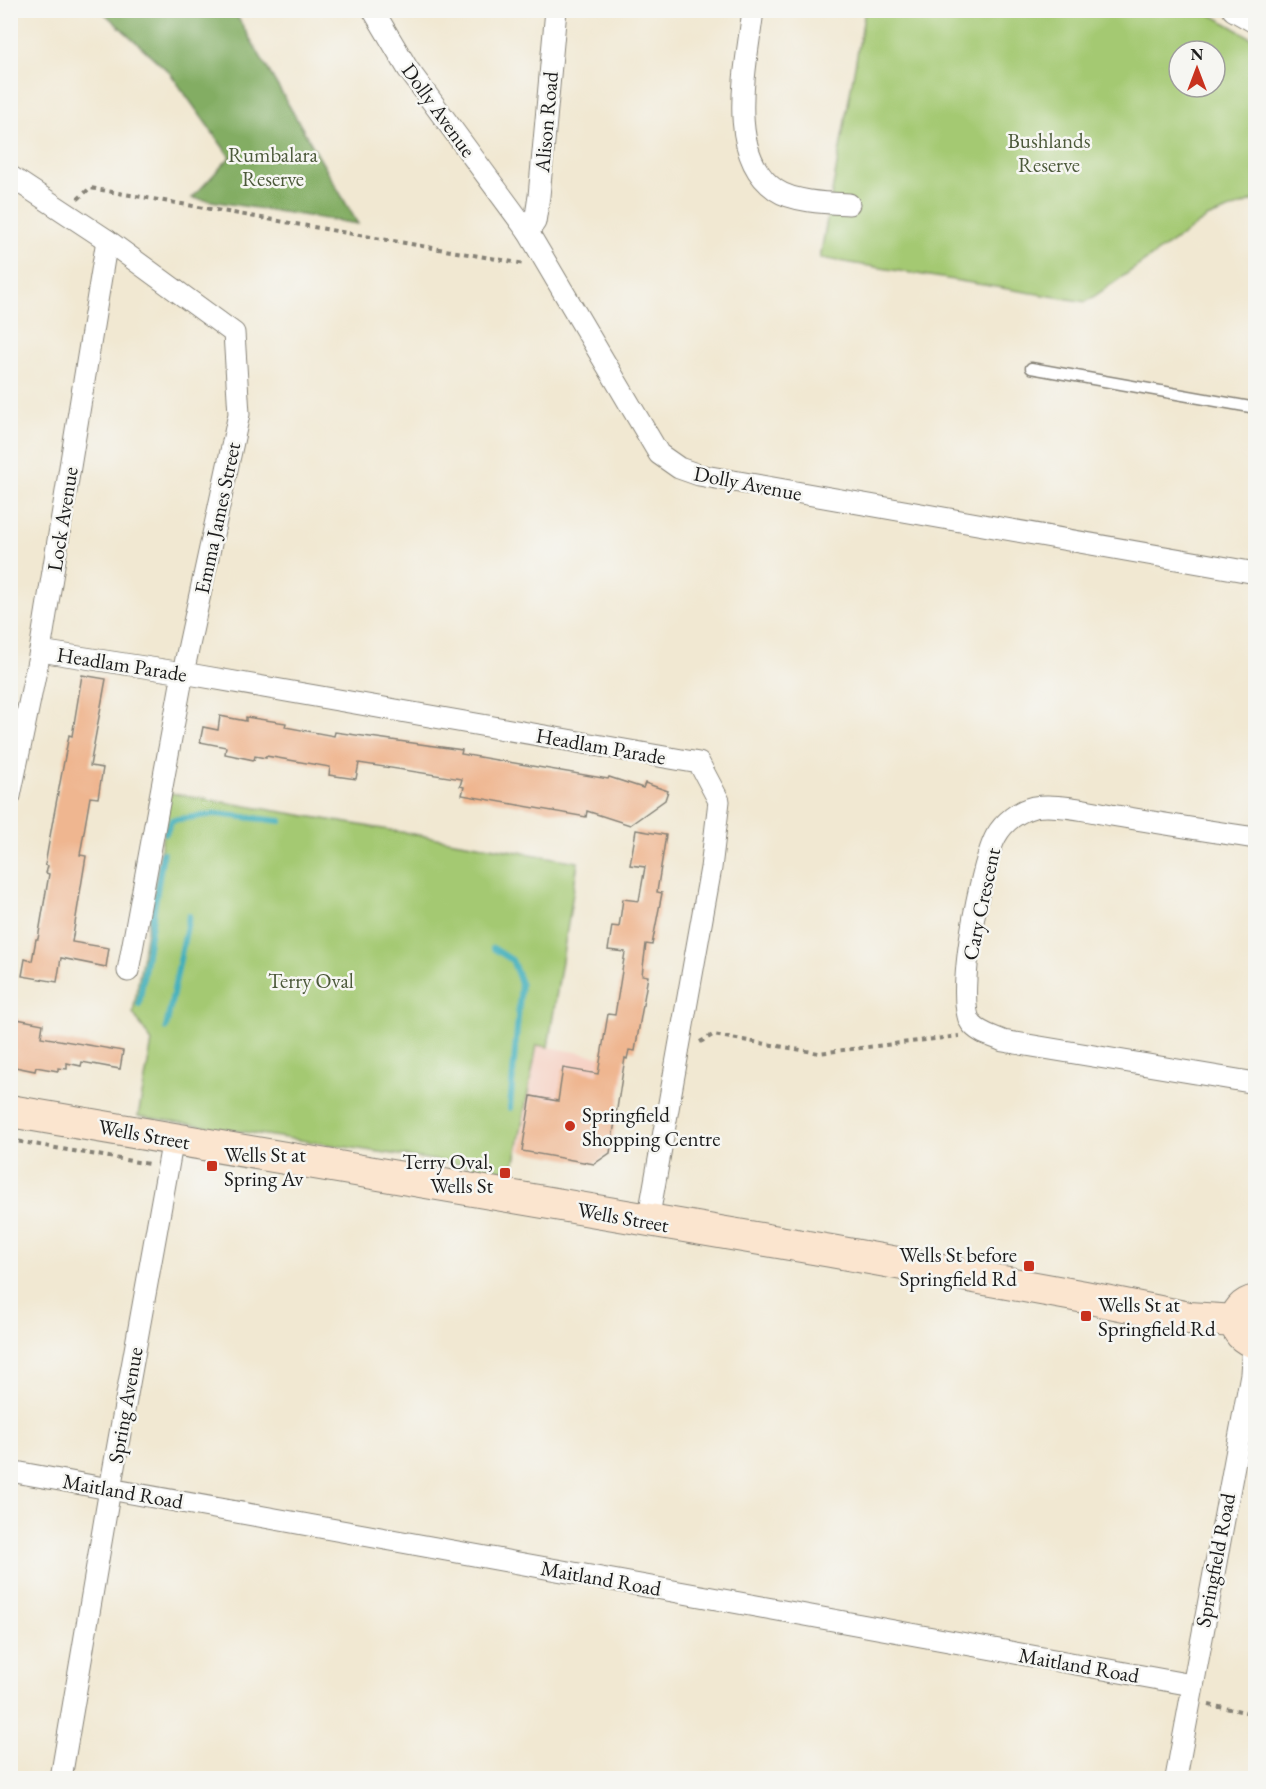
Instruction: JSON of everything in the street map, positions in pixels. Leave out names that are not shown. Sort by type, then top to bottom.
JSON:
[{"type":"street","name":"Dolly Avenue","points":[[373,10],[408,69],[528,232],[659,454],[679,468],[699,475],[1256,573]]},
{"type":"street","name":"Alison Road","points":[[528,232],[535,222],[539,196],[556,10]]},
{"type":"street","points":[[753,10],[742,109],[746,142],[758,173],[777,192],[812,202],[849,204]]},
{"type":"street","points":[[1233,10],[1256,23]]},
{"type":"street","name":"Emma James Street","points":[[10,176],[107,240],[234,333],[239,414],[183,673],[128,971]]},
{"type":"street","name":"Lock Avenue","points":[[10,796],[40,651],[107,240]]},
{"type":"street","name":"Headlam Parade","points":[[40,651],[183,673],[699,763],[719,801],[711,868],[648,1221]]},
{"type":"street","name":"Cary Crescent","points":[[984,1033],[971,1023],[965,1008],[967,954],[985,868],[995,837],[1009,818],[1035,807],[1070,808],[1256,838]]},
{"type":"street","points":[[984,1033],[1003,1041],[1256,1083]]},
{"type":"street","name":"Wells Street","points":[[10,1111],[1074,1295],[1189,1318],[1250,1326]]},
{"type":"street","name":"Spring Avenue","points":[[61,1779],[173,1139]]},
{"type":"street","name":"Springfield Road","points":[[1176,1779],[1190,1693],[1251,1374],[1250,1326]]},
{"type":"street","name":"Maitland Road","points":[[10,1471],[1190,1693]]},
{"type":"lane","points":[[1031,368],[1256,408]]},
{"type":"path","points":[[64,211],[90,188],[513,263],[548,265]]},
{"type":"path","points":[[676,1055],[713,1035],[819,1053],[984,1033]]},
{"type":"path","points":[[10,1140],[153,1164]]},
{"type":"path","points":[[1190,1693],[1256,1714]]},
{"type":"shaded area","name":"Springfield Shopping Centre","points":[[537,1045],[626,1061],[610,1153],[594,1164],[517,1150]]},
{"type":"green space","name":"Rumbalara Reserve","points":[[102,11],[234,11],[358,224],[192,198],[230,157],[170,73]]},
{"type":"green space","name":"Bushlands Reserve","points":[[865,11],[1205,11],[1255,40],[1255,200],[1207,218],[1086,302],[820,258]]},
{"type":"green space","name":"Terry Oval","points":[[170,793],[578,862],[548,1047],[537,1045],[513,1172],[138,1116],[152,1042],[133,1013]]},
{"type":"building","points":[[82,675],[106,679],[90,766],[103,768],[98,798],[90,797],[80,855],[86,856],[72,942],[109,948],[106,967],[61,958],[57,982],[22,976],[25,959],[32,961],[36,939],[38,939],[49,874],[46,873],[48,866],[45,865],[69,735],[72,736]]},
{"type":"building","points":[[220,716],[246,721],[246,717],[286,723],[285,727],[334,736],[335,732],[462,750],[461,754],[608,779],[609,777],[643,788],[645,783],[668,791],[665,800],[630,825],[587,811],[586,817],[462,795],[464,787],[460,786],[462,779],[359,763],[356,779],[329,775],[330,767],[266,756],[266,758],[255,756],[254,760],[225,754],[226,747],[200,742],[203,727],[218,730]]},
{"type":"building","points":[[636,830],[666,835],[657,892],[662,893],[652,945],[646,944],[642,975],[648,976],[635,1051],[629,1050],[627,1059],[625,1058],[610,1153],[594,1164],[522,1151],[531,1096],[558,1101],[563,1068],[598,1074],[608,1014],[615,1015],[625,952],[608,950],[612,926],[619,927],[623,899],[639,901],[645,867],[630,865]]},
{"type":"building","points":[[17,1019],[43,1024],[41,1037],[123,1051],[120,1069],[82,1062],[81,1066],[67,1063],[67,1069],[58,1068],[58,1071],[36,1067],[35,1071],[10,1066]]},
{"type":"waterway","points":[[166,833],[172,820],[216,814],[281,821]]},
{"type":"waterway","points":[[139,1004],[163,853]]},
{"type":"waterway","points":[[166,1028],[189,916]]},
{"type":"waterway","points":[[493,948],[512,960],[521,983],[510,1108]]},
{"type":"place","name":"Springfield Shopping Centre","points":[[570,1126]]},
{"type":"place","name":"Wells St at Spring Av","points":[[212,1166]]},
{"type":"place","name":"Terry Oval, Wells St","points":[[505,1173]]},
{"type":"place","name":"Wells St before Springfield Rd","points":[[1029,1266]]},
{"type":"place","name":"Wells St at Springfield Rd","points":[[1086,1316]]}]
